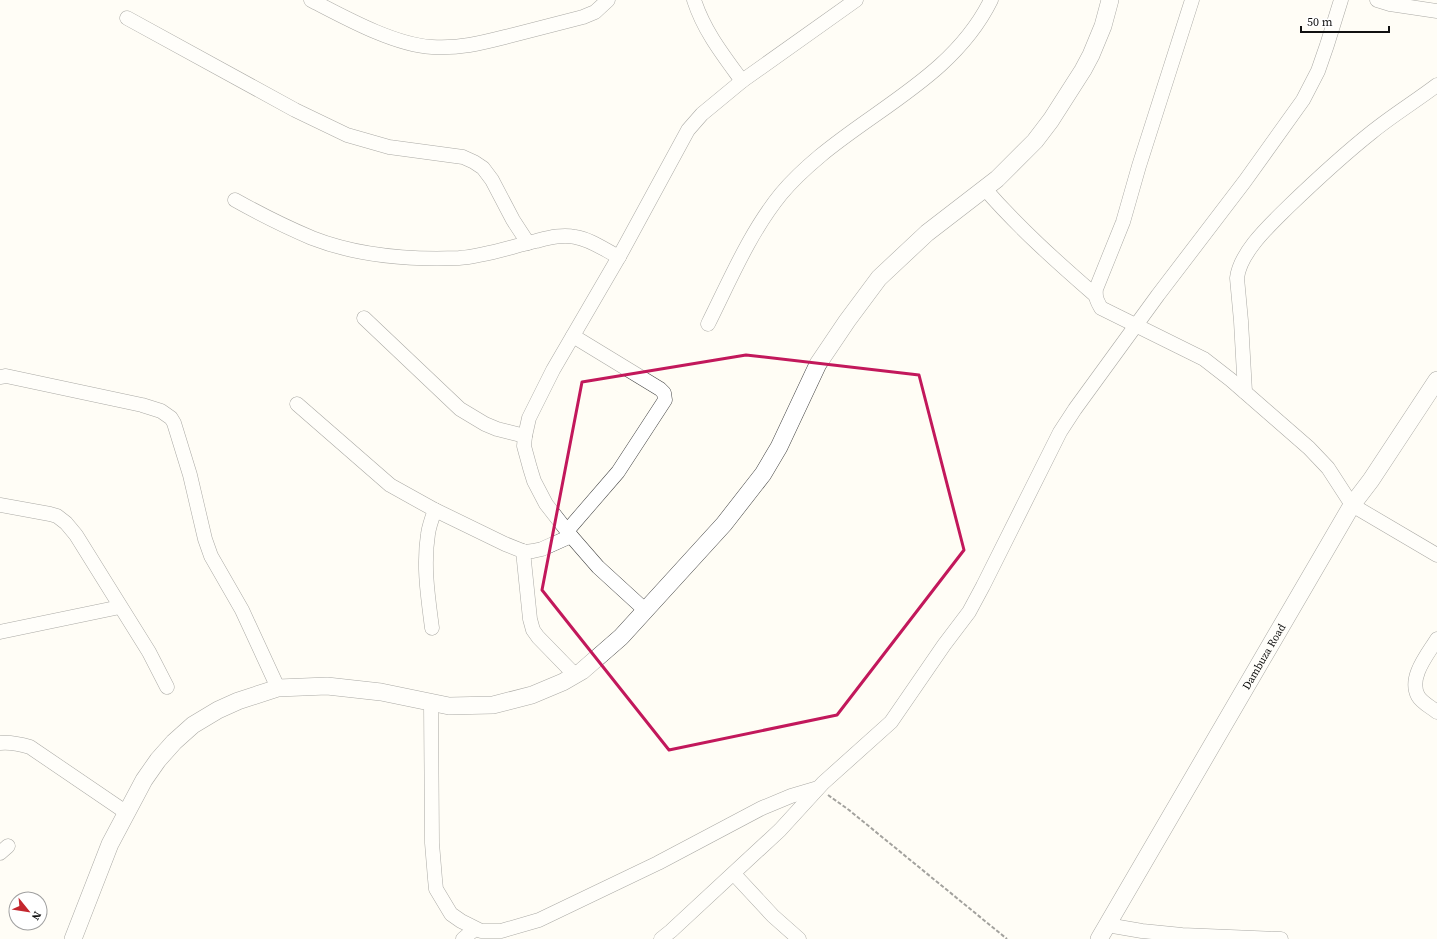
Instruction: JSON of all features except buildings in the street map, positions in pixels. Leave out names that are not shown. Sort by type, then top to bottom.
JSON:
[{"type":"street","points":[[311,0],[357,24],[403,42],[431,47],[457,48],[583,17],[595,12],[608,0]]},
{"type":"street","points":[[694,0],[698,14],[709,35],[742,81]]},
{"type":"street","points":[[645,610],[598,567],[546,504],[534,481],[524,446],[529,418],[553,370],[619,257],[688,130],[702,114],[742,81],[856,0]]},
{"type":"street","points":[[708,324],[749,243],[782,194],[820,156],[926,79],[951,56],[970,34],[985,12],[991,0]]},
{"type":"street","points":[[73,939],[110,844],[144,780],[158,760],[174,742],[193,725],[218,710],[238,701],[278,688],[327,686],[381,692],[449,706],[493,705],[532,695],[575,675],[582,671],[621,637],[724,524],[764,474],[785,435],[818,364],[847,321],[879,278],[922,237],[985,190],[1035,141],[1051,120],[1091,56],[1103,26],[1110,0]]},
{"type":"street","points":[[1192,0],[1139,166],[1123,222],[1096,289],[1095,295],[1097,302],[1101,308],[1204,359],[1245,392],[1309,448],[1328,468],[1352,505],[1437,555]]},
{"type":"street","points":[[661,939],[672,931],[734,874],[780,830],[819,788],[890,722],[968,612],[983,586],[1060,432],[1136,325],[1245,181],[1303,100],[1318,71],[1341,0]]},
{"type":"street","points":[[1377,0],[1390,4],[1437,11]]},
{"type":"street","points":[[127,18],[295,110],[347,135],[389,147],[452,155],[463,157],[474,162],[483,168],[492,180],[513,220],[528,243]]},
{"type":"street","points":[[1245,392],[1237,278],[1242,263],[1253,244],[1269,226],[1325,172],[1373,131],[1437,85]]},
{"type":"street","points":[[985,190],[1030,238],[1095,295]]},
{"type":"street","points":[[235,200],[312,238],[333,245],[398,258],[460,258],[489,253],[552,237],[576,237],[619,257]]},
{"type":"street","points":[[364,318],[460,409],[484,424],[525,436]]},
{"type":"street","points":[[297,404],[390,485],[435,510],[505,544],[523,551],[542,549],[569,533],[623,466],[665,400],[665,396],[660,389],[573,336]]},
{"type":"street","points":[[0,377],[6,376],[155,408],[171,418],[181,442],[205,540],[212,556],[242,610],[278,688]]},
{"type":"street","name":"Dambuza Road","points":[[1103,932],[1352,505],[1371,480],[1437,380]]},
{"type":"street","points":[[0,505],[58,516],[66,522],[81,542],[149,652],[167,687]]},
{"type":"street","points":[[432,628],[426,570],[428,532],[435,510]]},
{"type":"street","points":[[523,551],[530,619],[533,630],[575,675]]},
{"type":"street","points":[[0,632],[120,607]]},
{"type":"street","points":[[1437,639],[1418,671],[1416,690],[1419,697],[1437,712]]},
{"type":"street","points":[[430,703],[432,843],[436,884],[442,901],[451,914],[475,929],[481,931],[501,931],[539,920],[658,863],[762,808],[790,796],[819,788]]},
{"type":"street","points":[[0,743],[22,745],[30,748],[127,813]]},
{"type":"street","points":[[734,874],[773,916],[799,939]]},
{"type":"street","points":[[463,939],[475,929]]},
{"type":"street","points":[[1103,932],[1142,931],[1184,937],[1281,939]]},
{"type":"path","points":[[819,788],[849,810],[1007,939]]},
{"type":"highlighted area","points":[[746,355],[919,375],[964,550],[837,715],[669,750],[542,590],[582,382]]}]
